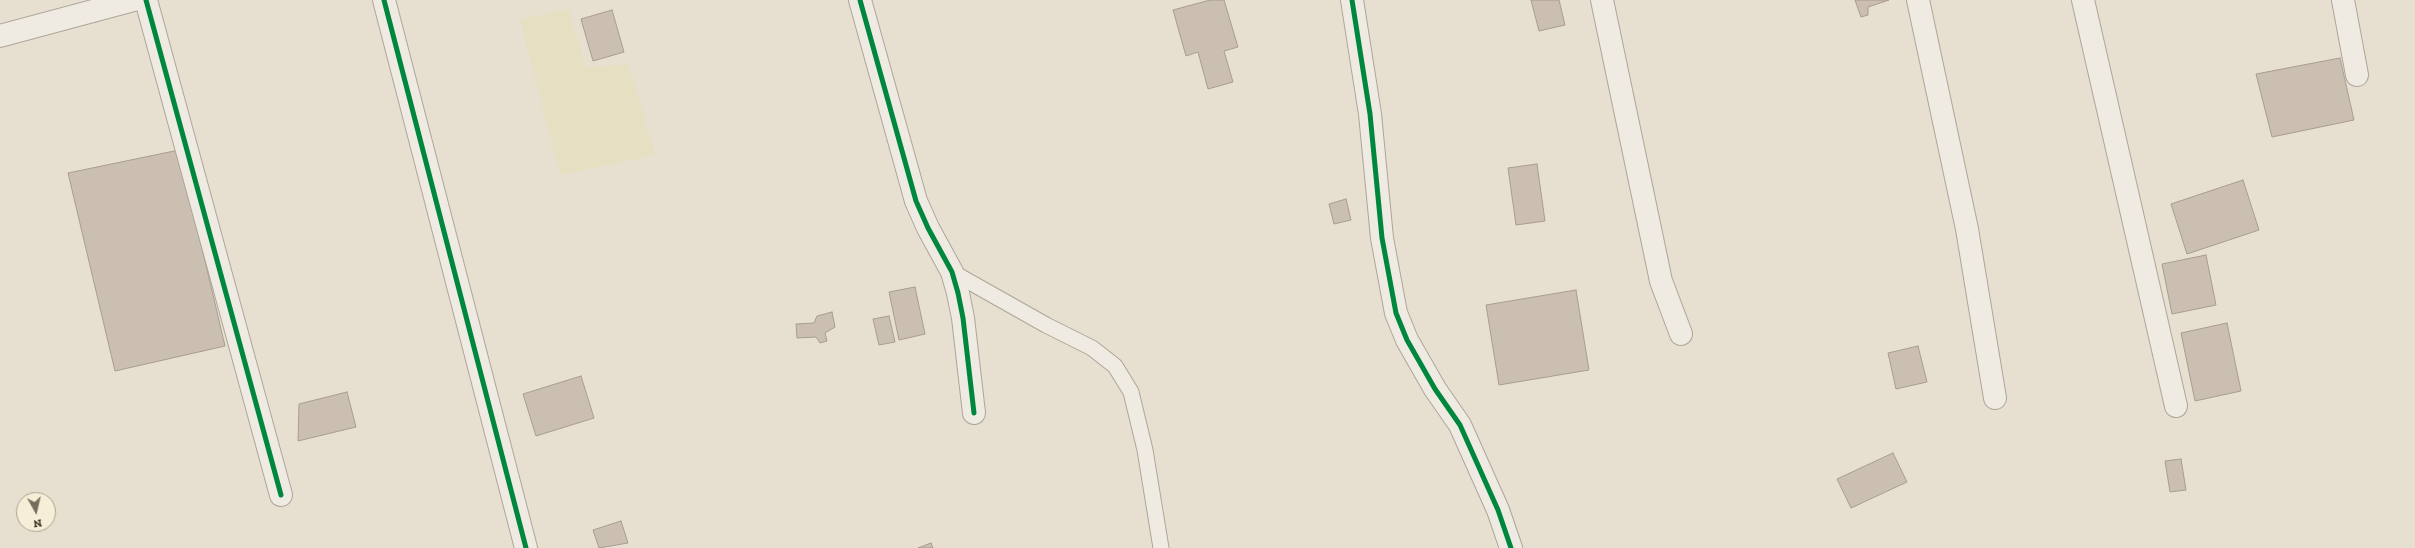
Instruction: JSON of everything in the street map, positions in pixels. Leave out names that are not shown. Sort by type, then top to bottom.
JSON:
[{"type":"street","points":[[0,36],[134,0]]},
{"type":"street","points":[[146,0],[281,495]]},
{"type":"street","points":[[384,0],[526,548]]},
{"type":"street","points":[[860,0],[916,201],[928,228],[952,272],[963,318],[974,413]]},
{"type":"street","points":[[1352,0],[1370,114],[1382,238],[1396,313],[1407,340],[1435,389],[1460,425],[1498,510],[1511,548]]},
{"type":"street","points":[[1602,0],[1661,281],[1681,334]]},
{"type":"street","points":[[1918,0],[1967,229],[1996,398]]},
{"type":"street","points":[[2083,0],[2176,406]]},
{"type":"street","points":[[2343,0],[2357,75]]},
{"type":"lane","points":[[952,272],[1046,325],[1092,348],[1115,366],[1132,392],[1145,450],[1161,548]]},
{"type":"shaded area","points":[[569,9],[586,67],[628,64],[656,155],[560,175],[520,19]]},
{"type":"building","points":[[1210,0],[1224,0],[1238,47],[1224,51],[1233,82],[1208,89],[1198,52],[1186,56],[1173,10]]},
{"type":"building","points":[[1531,0],[1559,0],[1565,25],[1539,31]]},
{"type":"building","points":[[1855,0],[1889,0],[1868,7],[1868,15],[1861,17]]},
{"type":"building","points":[[612,10],[624,52],[593,61],[581,19]]},
{"type":"building","points":[[2340,58],[2354,120],[2272,137],[2256,74]]},
{"type":"building","points":[[179,150],[225,346],[115,371],[68,173]]},
{"type":"building","points":[[1537,164],[1545,221],[1516,225],[1508,168]]},
{"type":"building","points":[[2243,180],[2259,230],[2187,254],[2171,204]]},
{"type":"building","points":[[1346,199],[1351,220],[1334,224],[1329,204]]},
{"type":"building","points":[[2206,255],[2216,305],[2172,314],[2162,264]]},
{"type":"building","points":[[915,287],[925,334],[899,340],[889,292]]},
{"type":"building","points":[[1576,290],[1589,370],[1499,385],[1486,305]]},
{"type":"building","points":[[832,312],[835,327],[825,333],[827,341],[820,343],[816,337],[797,338],[796,324],[814,323],[817,316]]},
{"type":"building","points":[[889,316],[895,342],[879,345],[873,319]]},
{"type":"building","points":[[2227,323],[2241,391],[2195,401],[2181,333]]},
{"type":"building","points":[[1918,346],[1927,382],[1896,389],[1888,353]]},
{"type":"building","points":[[581,376],[594,418],[536,436],[523,394]]},
{"type":"building","points":[[347,392],[356,427],[298,441],[299,404]]},
{"type":"building","points":[[1893,453],[1907,482],[1851,508],[1837,479]]},
{"type":"building","points":[[2181,459],[2186,490],[2170,492],[2165,461]]},
{"type":"building","points":[[621,521],[628,543],[599,548],[593,530]]},
{"type":"building","points":[[931,543],[933,548],[918,548]]},
{"type":"cycle path","points":[[146,0],[281,495]]},
{"type":"cycle path","points":[[384,0],[526,548]]},
{"type":"cycle path","points":[[860,0],[916,201],[928,228],[952,272],[958,293],[963,318],[974,413]]},
{"type":"cycle path","points":[[1352,0],[1370,114],[1382,238],[1396,313],[1407,340],[1435,389],[1460,425],[1498,510],[1511,548]]}]
